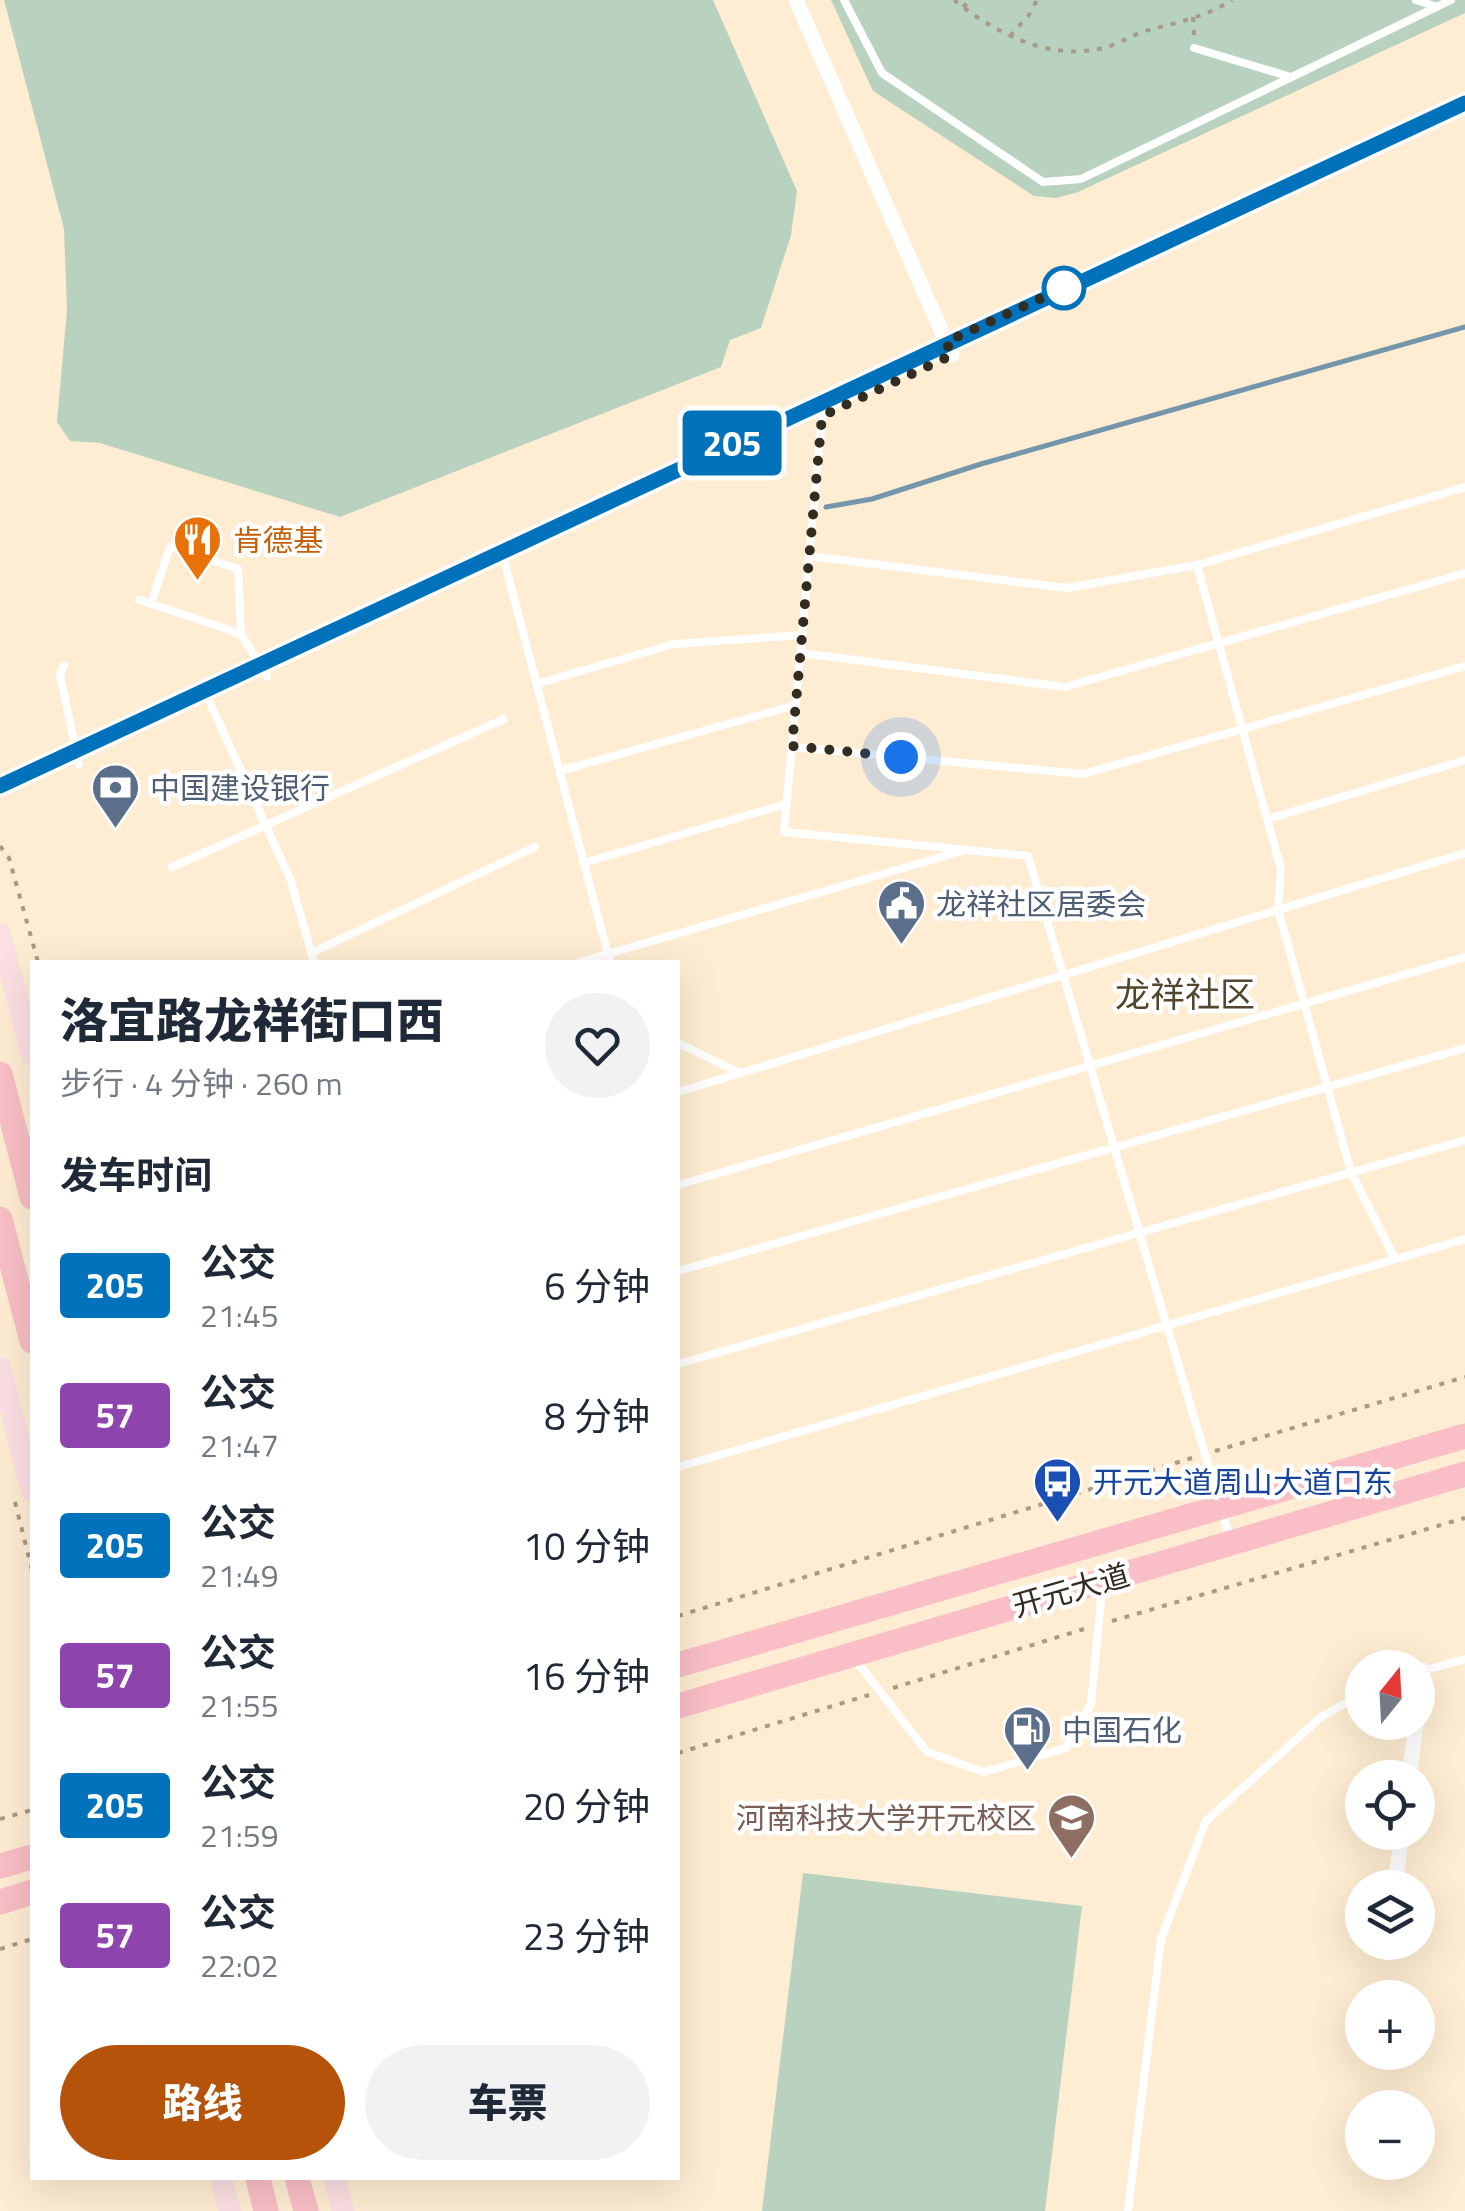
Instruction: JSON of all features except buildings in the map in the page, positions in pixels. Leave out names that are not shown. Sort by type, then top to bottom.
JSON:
[{"type":"main road","points":[[0,1074],[30,1189]]},
{"type":"main road","points":[[0,1220],[30,1333]]},
{"type":"main road","name":"开元大道","points":[[680,1664],[1465,1436]]},
{"type":"main road","name":"开元大道","points":[[680,1705],[1465,1474]]},
{"type":"main road","points":[[0,1866],[30,1858]]},
{"type":"main road","points":[[0,1902],[30,1893]]},
{"type":"main road","points":[[258,2180],[266,2211]]},
{"type":"main road","points":[[298,2180],[306,2211]]},
{"type":"street","points":[[798,0],[949,348]]},
{"type":"street","points":[[0,802],[77,758],[1465,103]]},
{"type":"street","points":[[263,671],[505,564],[822,416],[949,348],[1465,118]]},
{"type":"street","points":[[0,786],[77,758]]},
{"type":"street","points":[[0,934],[30,1047]]},
{"type":"street","points":[[0,1368],[23,1495]]},
{"type":"street","points":[[222,2180],[230,2211]]},
{"type":"street","points":[[335,2180],[343,2211]]},
{"type":"lane","points":[[844,0],[882,73],[1043,182],[1081,179],[1451,0]]},
{"type":"lane","points":[[1416,0],[1437,7]]},
{"type":"lane","points":[[1194,48],[1290,77]]},
{"type":"lane","points":[[822,416],[784,832],[1028,856],[1231,1543]]},
{"type":"lane","points":[[809,556],[1067,588],[1197,565],[1465,486]]},
{"type":"lane","points":[[151,604],[170,547],[238,568],[241,634],[263,671]]},
{"type":"lane","points":[[505,564],[608,958],[966,850]]},
{"type":"lane","points":[[1197,565],[1281,869],[1278,910],[1351,1172],[1394,1259]]},
{"type":"lane","points":[[802,653],[1064,687],[1465,574]]},
{"type":"lane","points":[[139,600],[241,634]]},
{"type":"lane","points":[[536,684],[674,644],[803,635]]},
{"type":"lane","points":[[64,665],[60,675],[77,758]]},
{"type":"lane","points":[[792,746],[1083,774],[1465,666]]},
{"type":"lane","points":[[208,697],[291,881],[312,958],[536,847]]},
{"type":"lane","points":[[559,771],[796,705]]},
{"type":"lane","points":[[172,867],[504,719]]},
{"type":"lane","points":[[1268,819],[1465,760]]},
{"type":"lane","points":[[583,863],[786,804]]},
{"type":"lane","points":[[680,1091],[1465,853]]},
{"type":"lane","points":[[680,1184],[1465,957]]},
{"type":"lane","points":[[680,1044],[740,1073]]},
{"type":"lane","points":[[680,1270],[1465,1048]]},
{"type":"lane","points":[[680,1363],[1465,1140]]},
{"type":"lane","points":[[680,1466],[1465,1238]]},
{"type":"lane","points":[[852,1655],[927,1752],[984,1772],[1066,1748],[1091,1704],[1103,1581]]},
{"type":"lane","points":[[1435,1667],[1465,1658]]},
{"type":"lane","points":[[1128,2211],[1161,1939],[1206,1822],[1321,1717],[1345,1704]]},
{"type":"path","points":[[954,0],[979,20],[1023,43],[1074,51],[1108,47],[1215,11],[1232,0]]},
{"type":"path","points":[[963,7],[971,0]]},
{"type":"path","points":[[1010,36],[1038,0]]},
{"type":"path","points":[[1193,18],[1194,48]]},
{"type":"path","points":[[0,846],[9,858],[37,960]]},
{"type":"path","points":[[680,1615],[1465,1377]]},
{"type":"path","points":[[23,1495],[30,1553]]},
{"type":"path","points":[[680,1752],[1465,1518]]},
{"type":"path","points":[[0,1820],[30,1811]]},
{"type":"path","points":[[0,1949],[30,1941]]},
{"type":"green space","points":[[4,0],[713,0],[797,191],[791,235],[761,328],[730,340],[721,367],[340,517],[100,443],[70,441],[57,422],[67,310],[64,229]]},
{"type":"green space","points":[[831,0],[1465,0],[1465,13],[1078,192],[1056,198],[1034,196],[873,91]]},
{"type":"green space","points":[[803,1873],[1082,1906],[1045,2211],[762,2211]]},
{"type":"waterway","points":[[826,507],[872,499],[981,464],[1465,327]]},
{"type":"bus line","name":"205","points":[[0,786],[1465,103]]},
{"type":"place","name":"肯德基","points":[[198,582]]},
{"type":"place","name":"中国建设银行","points":[[115,830]]},
{"type":"place","name":"龙祥社区居委会","points":[[901,946]]},
{"type":"place","name":"开元大道周山大道口东","points":[[1058,1524]]},
{"type":"place","name":"中国石化","points":[[1027,1772]]},
{"type":"place","name":"河南科技大学开元校区","points":[[1071,1860]]},
{"type":"district","name":"龙祥社区","points":[[1185,994]]},
{"type":"route","points":[[901,757],[792,746],[822,416],[952,355],[946,342],[1064,288]]}]
